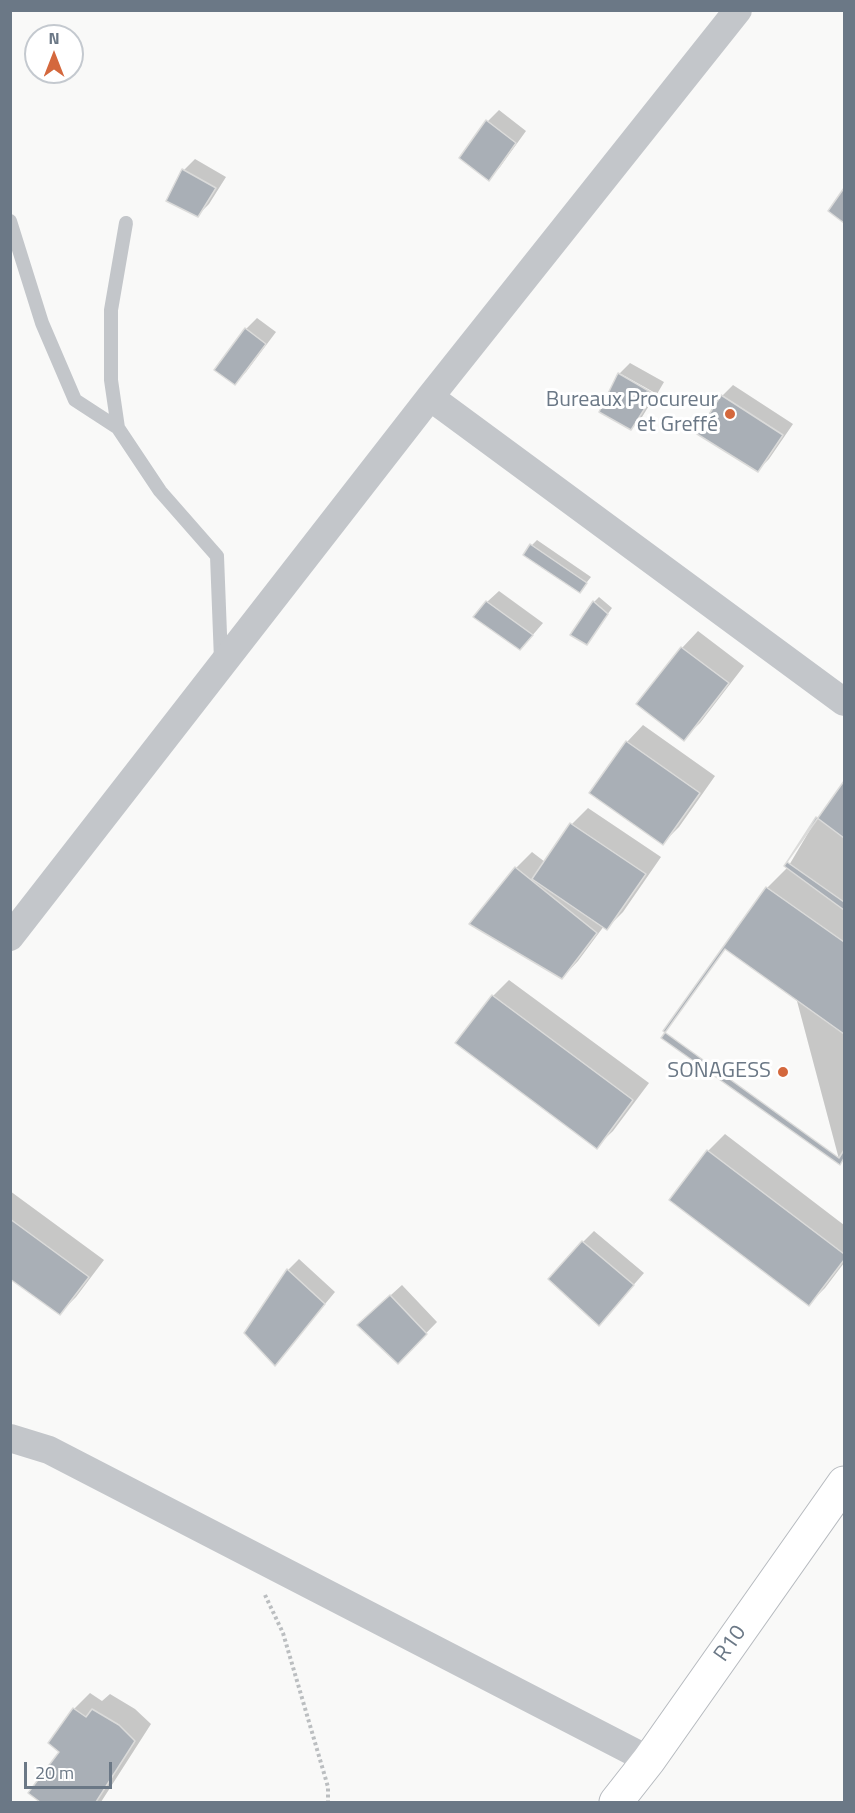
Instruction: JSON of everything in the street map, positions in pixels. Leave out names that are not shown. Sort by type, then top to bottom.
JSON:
[{"type":"main road","name":"R10","points":[[616,1803],[649,1760],[844,1483]]},
{"type":"street","points":[[10,937],[430,397],[738,10]]},
{"type":"street","points":[[430,397],[844,702]]},
{"type":"street","points":[[10,1438],[48,1450],[649,1760]]},
{"type":"lane","points":[[10,221],[42,323],[75,399],[118,429],[160,491],[217,556],[222,665]]},
{"type":"lane","points":[[118,429],[111,380],[111,310],[126,223]]},
{"type":"path","points":[[245,1552],[283,1633],[328,1787],[328,1803]]},
{"type":"building","points":[[486,120],[516,143],[489,181],[459,158]]},
{"type":"building","points":[[182,169],[216,188],[198,217],[166,201]]},
{"type":"building","points":[[844,188],[844,223],[828,211]]},
{"type":"building","points":[[245,328],[266,344],[235,385],[214,370]]},
{"type":"building","points":[[618,373],[654,394],[631,430],[599,412]]},
{"type":"building","name":"Bureaux Procureur et Greffé","points":[[721,395],[783,435],[758,472],[697,434]]},
{"type":"building","points":[[530,544],[587,583],[580,593],[523,555]]},
{"type":"building","points":[[486,601],[533,635],[520,650],[473,617]]},
{"type":"building","points":[[593,601],[608,614],[587,645],[570,635]]},
{"type":"building","points":[[681,647],[729,683],[684,741],[636,704]]},
{"type":"building","points":[[626,741],[700,793],[663,845],[589,793]]},
{"type":"building","points":[[844,781],[844,910],[784,866]]},
{"type":"building","points":[[816,817],[844,838],[844,902],[787,862]]},
{"type":"building","points":[[570,823],[646,874],[607,930],[532,879]]},
{"type":"building","points":[[515,867],[597,933],[562,979],[469,924]]},
{"type":"building","points":[[766,887],[844,942],[844,1150],[839,1158],[663,1031]]},
{"type":"building","points":[[725,949],[844,1034],[844,1158],[840,1165],[661,1038]]},
{"type":"building","points":[[492,995],[633,1100],[597,1149],[455,1043]]},
{"type":"building","points":[[707,1150],[844,1254],[844,1260],[809,1306],[669,1200]]},
{"type":"building","points":[[10,1219],[89,1277],[60,1315],[10,1279]]},
{"type":"building","points":[[582,1241],[634,1285],[599,1326],[548,1279]]},
{"type":"building","points":[[287,1269],[325,1304],[275,1366],[244,1333]]},
{"type":"building","points":[[390,1295],[427,1334],[398,1364],[357,1325]]},
{"type":"building","points":[[73,1708],[86,1717],[92,1709],[119,1725],[135,1741],[96,1802],[40,1802],[28,1793],[59,1752],[48,1743]]},
{"type":"place","name":"Bureaux Procureur et Greffé","points":[[730,414]]},
{"type":"place","name":"SONAGESS","points":[[783,1072]]}]
